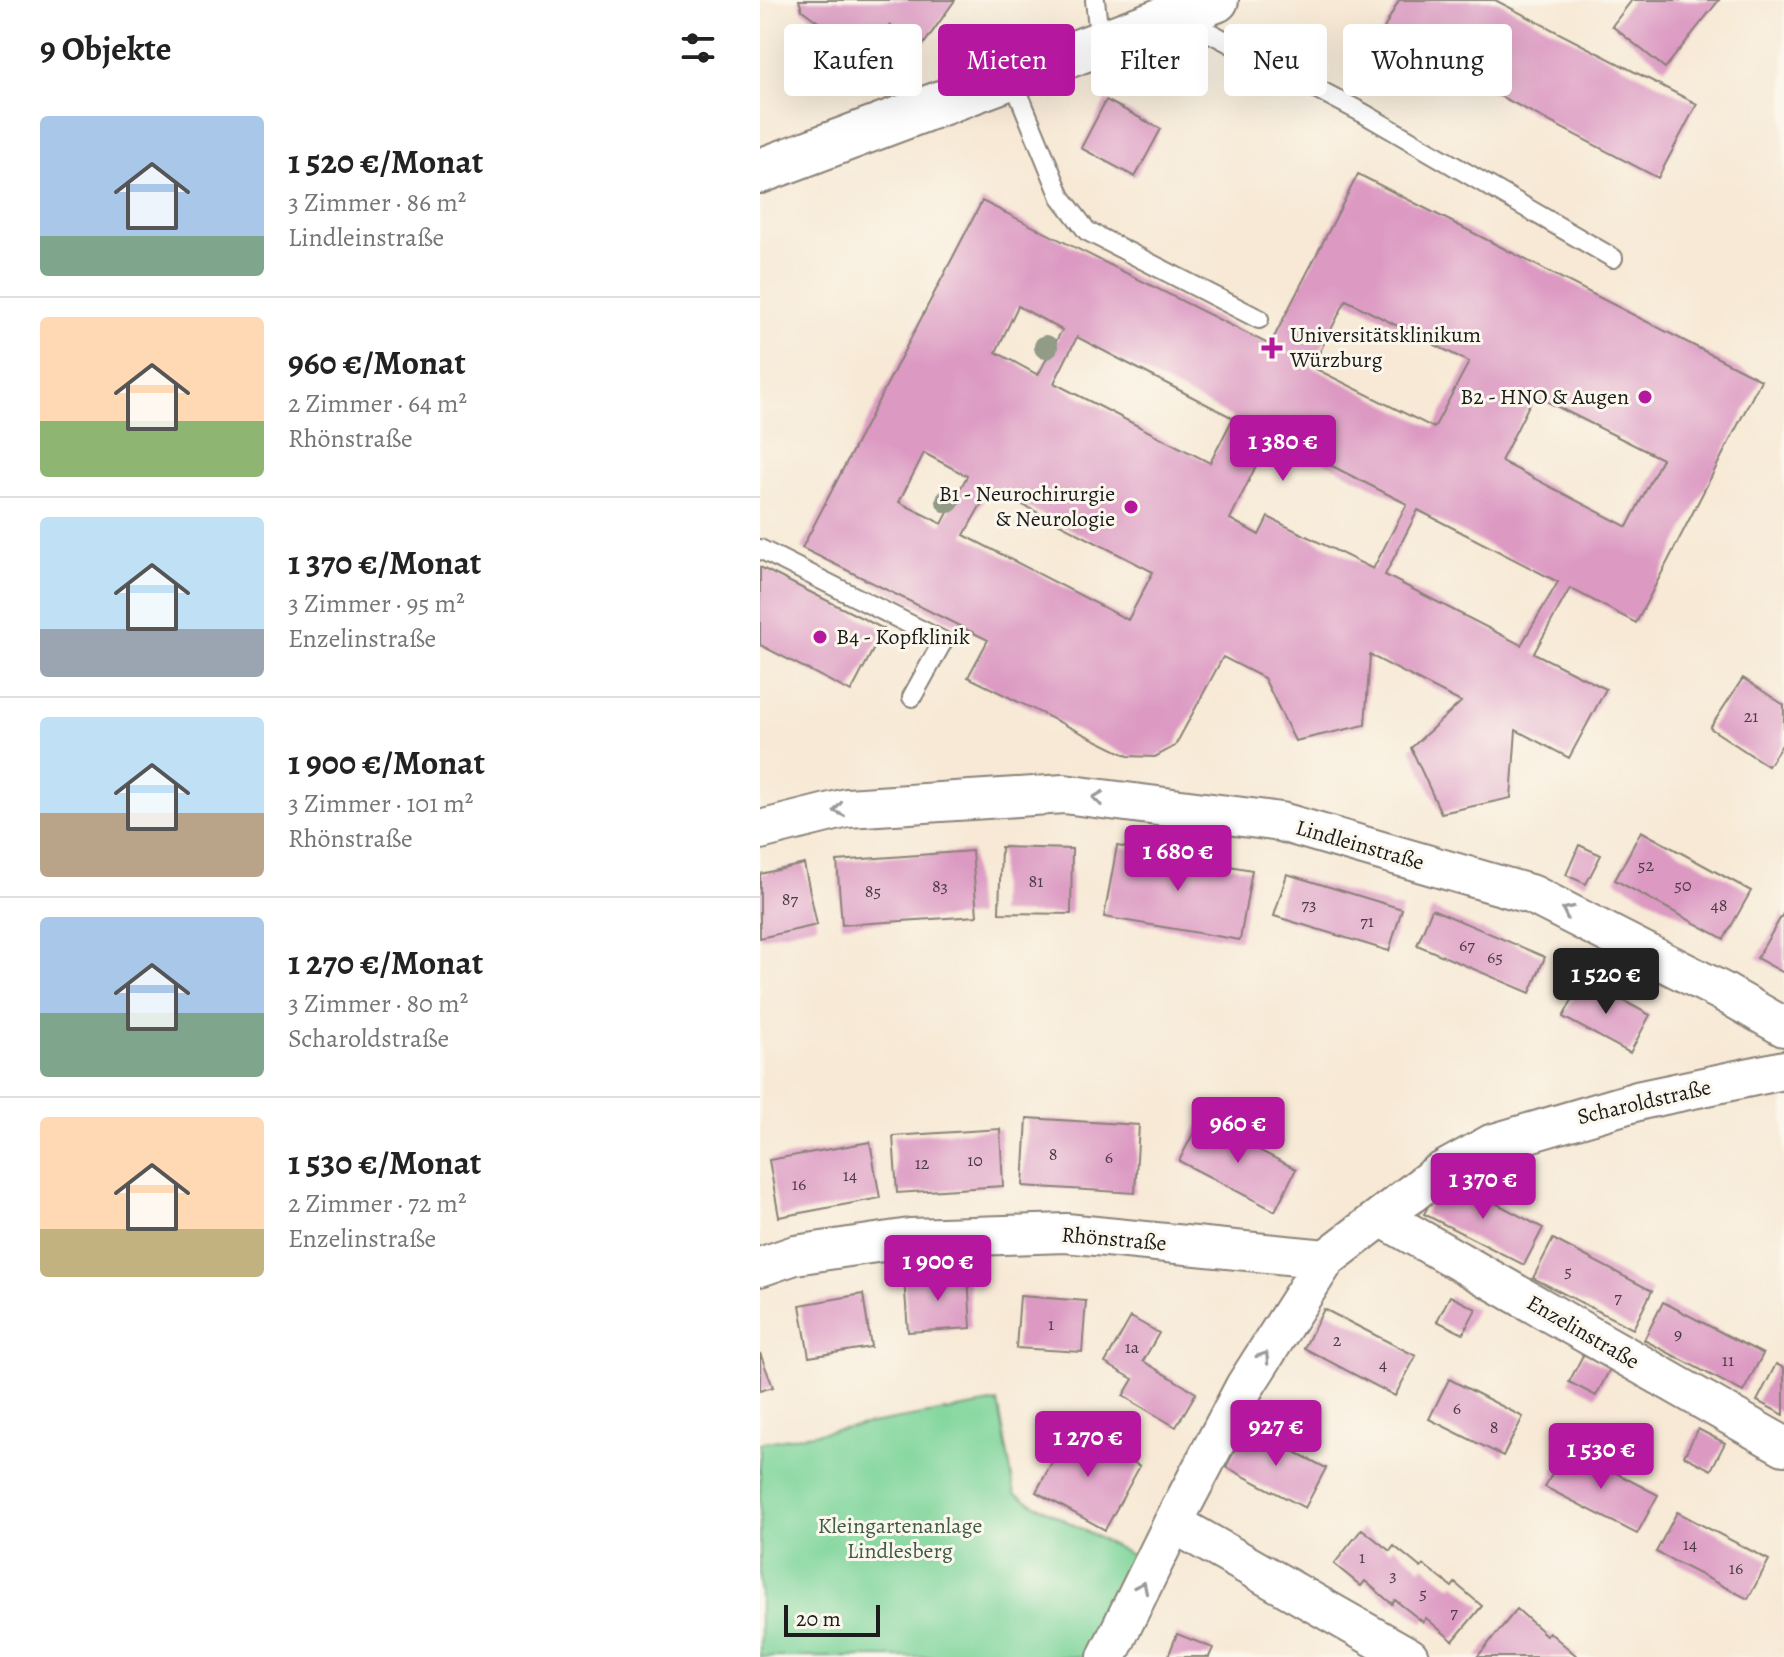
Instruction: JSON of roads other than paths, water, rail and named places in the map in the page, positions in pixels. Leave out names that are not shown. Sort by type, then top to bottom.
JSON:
[{"type":"street","points":[[1154,24],[1197,8]]},
{"type":"street","points":[[760,171],[963,96]]},
{"type":"street","name":"Lindleinstraße","points":[[760,830],[847,808],[1064,794],[1281,822],[1533,895],[1723,992],[1784,1027]]},
{"type":"street","name":"Scharoldstraße","points":[[1107,1657],[1245,1386],[1326,1259],[1437,1174],[1491,1144],[1641,1100],[1784,1070]]},
{"type":"street","name":"Enzelinstraße","points":[[1381,1217],[1784,1446]]},
{"type":"street","name":"Rhönstraße","points":[[760,1267],[795,1255],[910,1238],[1066,1233],[1326,1259]]},
{"type":"street","points":[[1173,1523],[1409,1657]]},
{"type":"lane","points":[[1095,0],[1098,24]]},
{"type":"lane","points":[[1197,8],[1363,113],[1613,258]]},
{"type":"lane","points":[[1019,96],[1061,197],[1087,231],[1259,319]]},
{"type":"lane","points":[[760,549],[943,641],[912,697]]},
{"type":"place","name":"Universitätsklinikum Würzburg","points":[[1272,348]]},
{"type":"place","name":"B2 - HNO & Augen","points":[[1645,397]]},
{"type":"place","name":"B1 - Neurochirurgie & Neurologie","points":[[1131,507]]},
{"type":"place","name":"B4 - Kopfklinik","points":[[820,637]]},
{"type":"park label","name":"Kleingartenanlage Lindlesberg","points":[[900,1538]]}]
